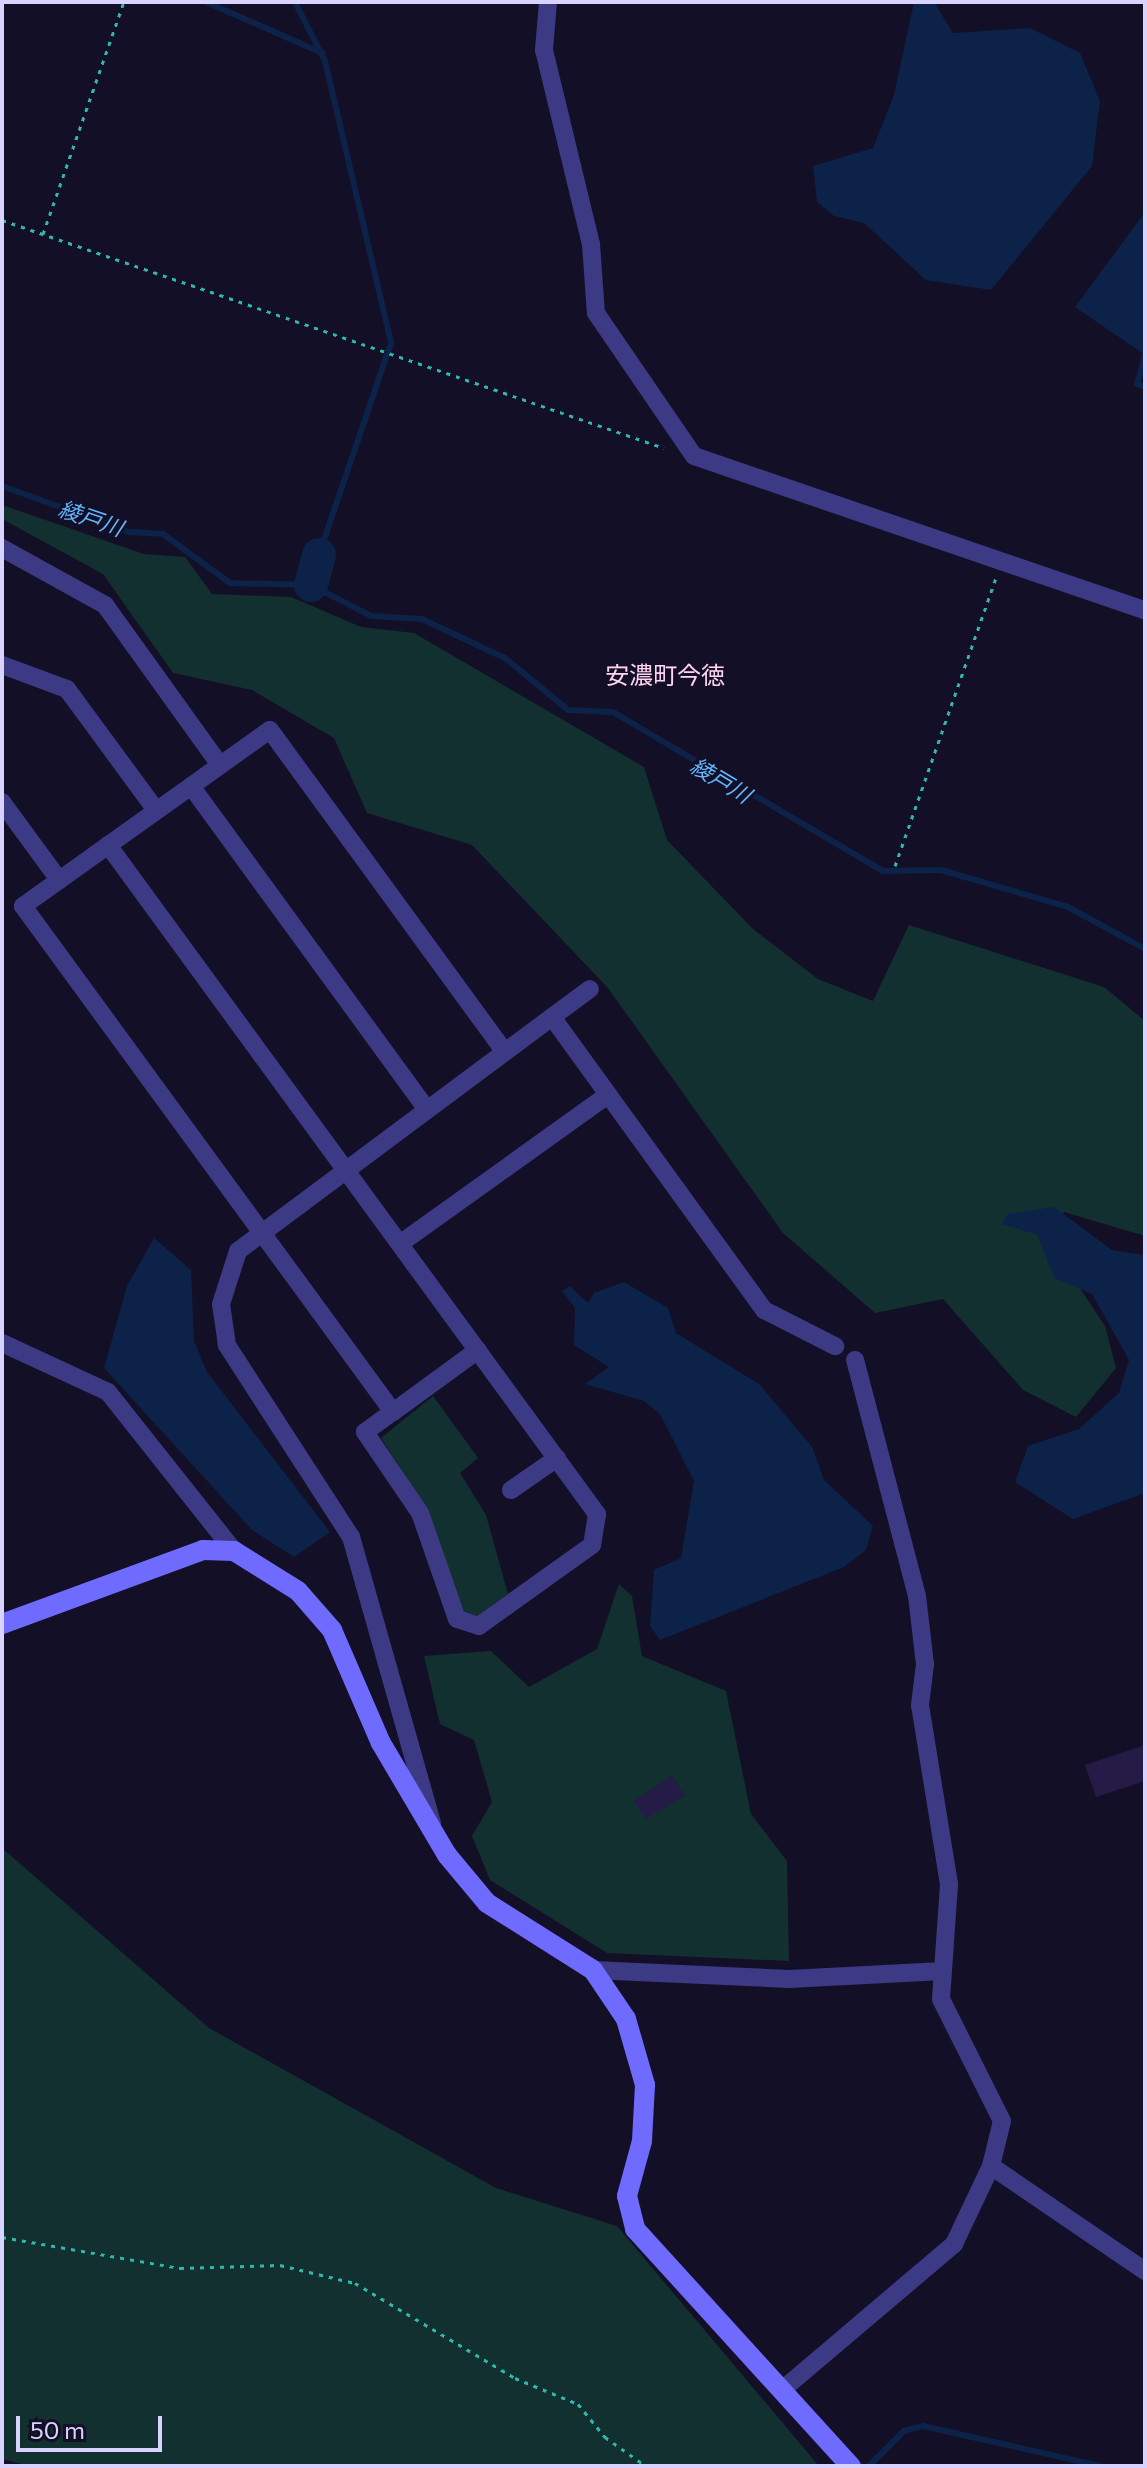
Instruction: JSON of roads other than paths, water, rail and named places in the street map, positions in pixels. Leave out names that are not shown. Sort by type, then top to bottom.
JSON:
[{"type":"street","points":[[548,2],[544,50],[591,244],[596,313],[694,456],[1145,610]]},
{"type":"street","points":[[2,548],[105,605],[220,765]]},
{"type":"street","points":[[2,665],[67,689],[156,810]]},
{"type":"street","points":[[393,1412],[23,906],[270,730],[504,1051]]},
{"type":"street","points":[[191,786],[426,1108]]},
{"type":"street","points":[[2,802],[59,880]]},
{"type":"street","points":[[108,845],[401,1243],[597,1514],[592,1545],[479,1626],[457,1619],[420,1513],[365,1432],[478,1350]]},
{"type":"street","points":[[434,1829],[351,1537],[227,1345],[223,1286],[238,1251],[259,1230],[590,989]]},
{"type":"street","points":[[552,1017],[764,1310],[835,1346]]},
{"type":"street","points":[[401,1243],[608,1095]]},
{"type":"street","points":[[2,1343],[108,1392],[234,1551],[298,1591],[332,1630],[381,1743],[434,1829],[487,1903],[593,1970],[626,2019],[644,2077],[630,2219],[851,2466]]},
{"type":"street","points":[[782,2390],[954,2244],[991,2166],[1001,2130],[998,2104],[941,1999],[949,1884],[920,1705],[925,1664],[917,1596],[855,1360]]},
{"type":"street","points":[[511,1490],[557,1458]]},
{"type":"street","points":[[2,1624],[184,1555],[234,1551]]},
{"type":"street","points":[[593,1970],[789,1979],[943,1971]]},
{"type":"street","points":[[991,2166],[1145,2271]]},
{"type":"water","points":[[914,2],[934,2],[953,33],[1030,28],[1080,53],[1100,101],[1092,166],[991,290],[926,280],[864,223],[834,216],[817,202],[813,166],[873,148],[894,95]]},
{"type":"water","points":[[1145,212],[1145,355],[1075,307]]},
{"type":"water","points":[[1054,1207],[1112,1250],[1145,1255],[1145,1493],[1073,1519],[1015,1482],[1028,1446],[1079,1429],[1119,1393],[1129,1360],[1092,1294],[1054,1278],[1037,1234],[1001,1224],[1008,1214]]},
{"type":"water","points":[[154,1238],[191,1270],[194,1341],[207,1372],[330,1532],[294,1557],[252,1530],[104,1368],[127,1286]]},
{"type":"water","points":[[624,1282],[668,1308],[676,1333],[759,1384],[812,1447],[824,1480],[873,1526],[866,1550],[844,1567],[660,1640],[650,1626],[654,1570],[681,1558],[694,1481],[660,1414],[644,1401],[585,1384],[609,1367],[574,1345],[575,1308],[562,1291],[570,1286],[588,1303],[594,1293]]},
{"type":"waterway","points":[[206,2],[322,53]]},
{"type":"waterway","points":[[295,2],[325,61],[391,343],[319,555]]},
{"type":"waterway","points":[[1145,355],[1137,384],[1145,387]]},
{"type":"waterway","name":"綾戸川","points":[[2,486],[129,532],[163,534],[230,583],[311,585],[371,616],[422,619],[505,658],[568,710],[613,712],[883,871],[941,870],[1068,907],[1145,949]]},
{"type":"waterway","name":"綾戸川","points":[[311,585],[319,555]]},
{"type":"waterway","points":[[869,2466],[904,2431],[923,2426],[1101,2466]]},
{"type":"district","name":"安濃町今徳","points":[[665,675]]}]
